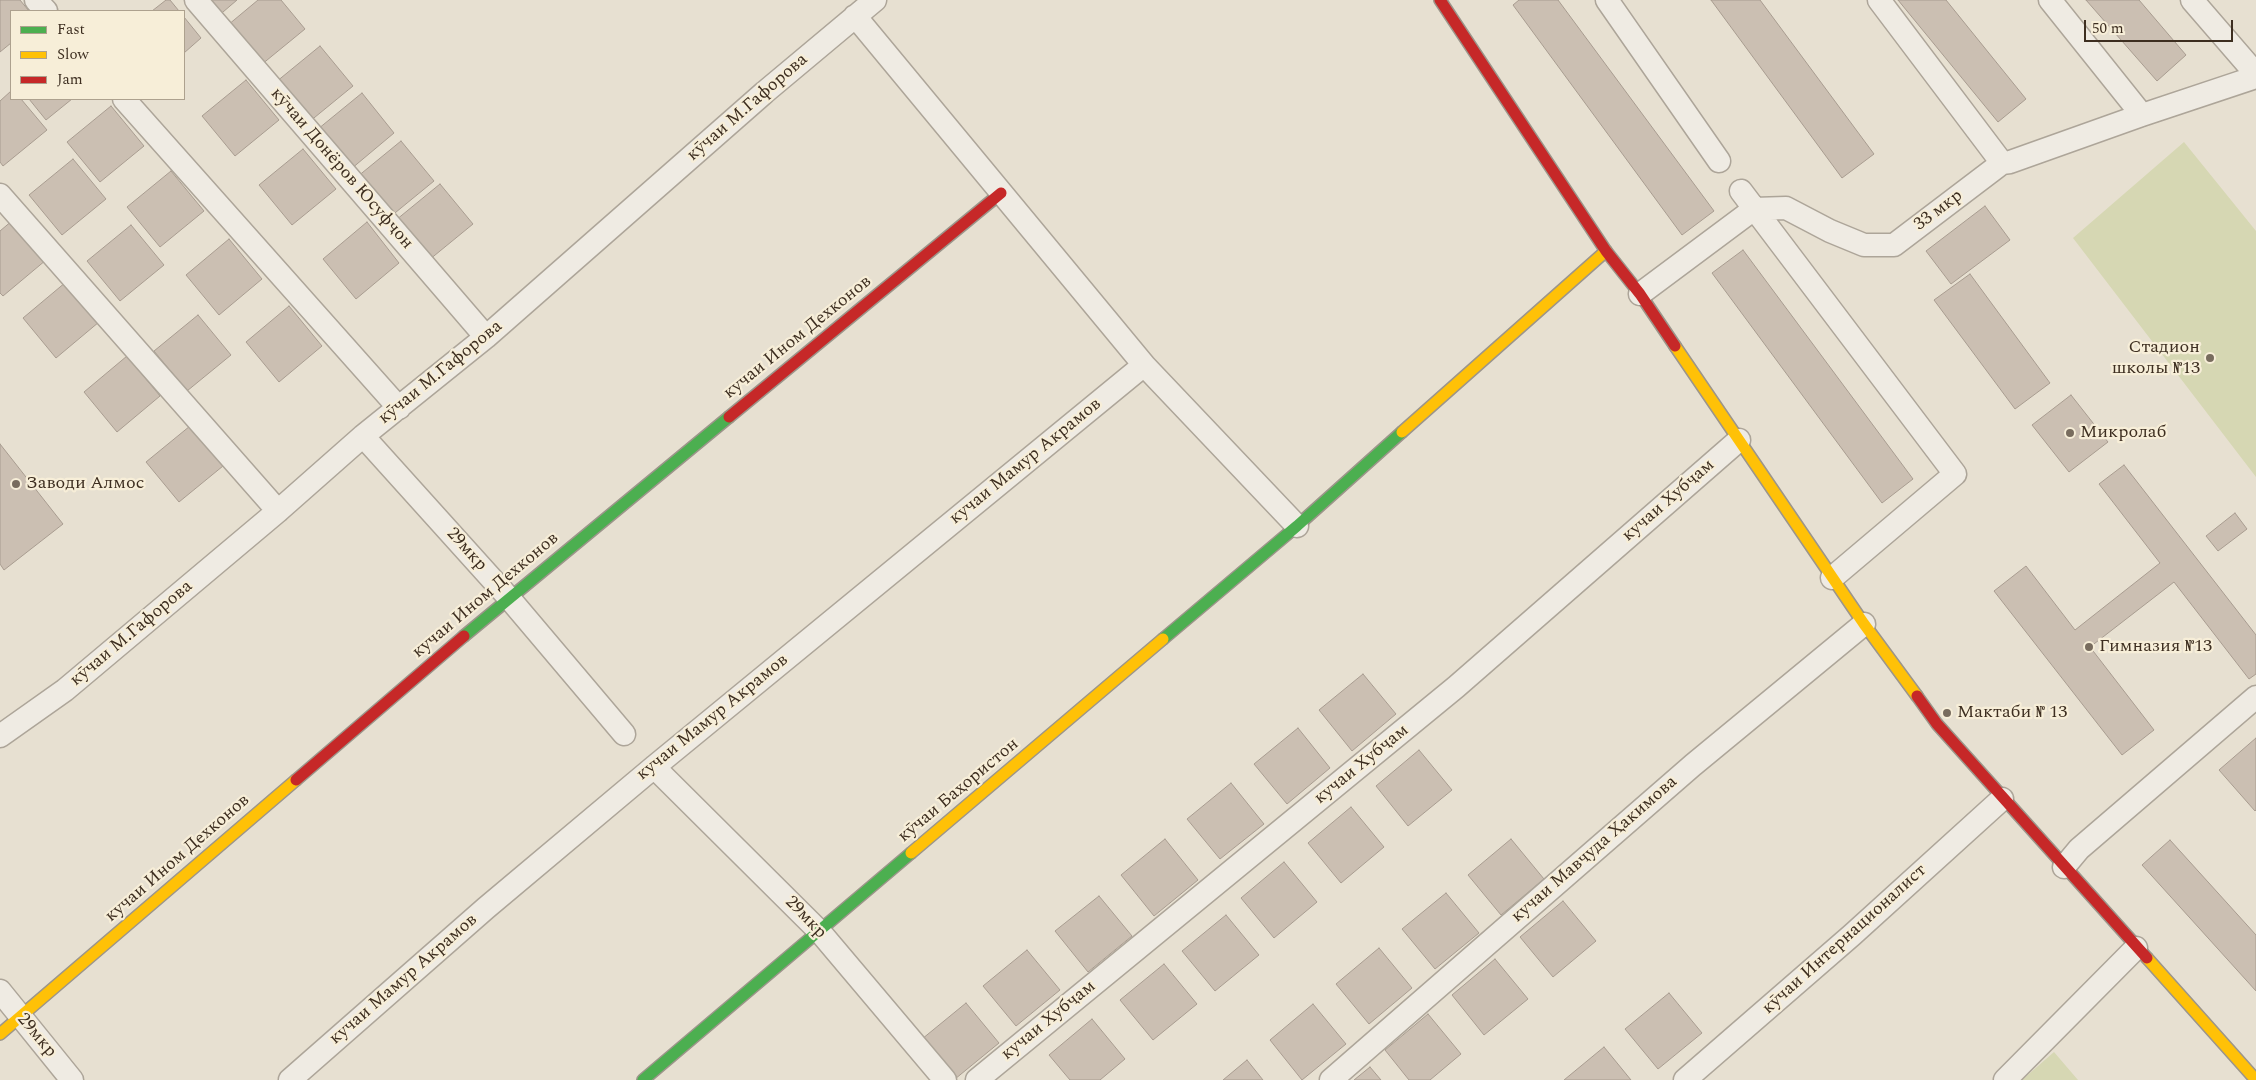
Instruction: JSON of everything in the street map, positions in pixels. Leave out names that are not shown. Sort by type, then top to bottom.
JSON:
[{"type":"street","points":[[36,0],[45,10]]},
{"type":"street","name":"кӯчаи Донёров Юсуфҷон","points":[[196,0],[486,338]]},
{"type":"street","name":"кӯчаи М.Гафорова","points":[[0,736],[65,690],[278,511],[363,436],[486,338],[765,92],[875,0]]},
{"type":"street","points":[[1440,0],[1606,251],[1640,294],[1832,578],[1937,724],[2002,799],[2256,1080]]},
{"type":"street","points":[[1607,0],[1719,161]]},
{"type":"street","points":[[1879,0],[2002,163]]},
{"type":"street","points":[[2050,0],[2142,115]]},
{"type":"street","points":[[2192,0],[2256,76]]},
{"type":"street","points":[[855,16],[1144,365],[1297,526]]},
{"type":"street","name":"33 мкр","points":[[1754,209],[1786,208],[1830,231],[1864,245],[1894,245],[2002,163],[2010,162],[2256,76]]},
{"type":"street","points":[[125,100],[399,408]]},
{"type":"street","points":[[1741,191],[1955,474],[1832,578]]},
{"type":"street","name":"кучаи Ином Дехконов","points":[[0,1034],[509,598],[1001,193]]},
{"type":"street","points":[[0,195],[278,511]]},
{"type":"street","points":[[1640,294],[1754,209]]},
{"type":"street","name":"кӯчаи Баҳористон","points":[[642,1080],[820,932],[1297,526],[1606,251]]},
{"type":"street","name":"кучаи Мамур Акрамов","points":[[290,1080],[486,908],[654,767],[1144,365]]},
{"type":"street","name":"29мкр","points":[[363,436],[509,598],[624,734]]},
{"type":"street","name":"кучаи Хубҷам","points":[[977,1080],[1456,687],[1739,440]]},
{"type":"street","name":"кучаи Мавҷуда Ҳакимова","points":[[1331,1080],[1693,765],[1864,624]]},
{"type":"street","points":[[2064,867],[2080,849],[2256,696]]},
{"type":"street","name":"29мкр","points":[[654,767],[820,932],[945,1080]]},
{"type":"street","name":"кӯчаи Интернационалист","points":[[1685,1080],[1845,941],[2002,799]]},
{"type":"street","points":[[2005,1080],[2136,948]]},
{"type":"street","name":"29мкр","points":[[0,991],[72,1080]]},
{"type":"green space","name":"Стадион школы №13","points":[[2184,142],[2256,231],[2256,477],[2073,238]]},
{"type":"green space","points":[[2054,1052],[2078,1080],[2022,1080]]},
{"type":"building","points":[[0,0],[20,0],[28,10],[10,10],[10,44],[0,52]]},
{"type":"building","points":[[166,0],[170,0],[178,10],[153,10]]},
{"type":"building","points":[[202,0],[237,0],[216,18]]},
{"type":"building","points":[[258,0],[281,0],[305,29],[261,65],[228,25]]},
{"type":"building","points":[[1519,0],[1558,0],[1714,211],[1682,235],[1513,5]]},
{"type":"building","points":[[1711,0],[1760,0],[1874,154],[1842,178]]},
{"type":"building","points":[[1898,0],[1946,0],[2026,99],[1998,122]]},
{"type":"building","points":[[2086,0],[2139,0],[2186,55],[2157,81]]},
{"type":"building","points":[[185,18],[201,38],[185,52]]},
{"type":"building","points":[[320,46],[353,86],[309,122],[276,82]]},
{"type":"building","points":[[246,80],[279,120],[235,156],[202,116]]},
{"type":"building","points":[[10,92],[10,100],[22,100],[47,130],[3,166],[0,162],[0,101]]},
{"type":"building","points":[[362,93],[394,133],[351,169],[318,129]]},
{"type":"building","points":[[30,100],[71,100],[46,120]]},
{"type":"building","points":[[111,106],[144,146],[100,182],[67,142]]},
{"type":"building","points":[[401,141],[434,181],[390,217],[357,177]]},
{"type":"building","points":[[303,149],[336,189],[292,225],[259,185]]},
{"type":"building","points":[[73,159],[106,199],[62,235],[29,195]]},
{"type":"building","points":[[171,171],[204,211],[160,247],[127,207]]},
{"type":"building","points":[[440,184],[473,224],[429,260],[396,220]]},
{"type":"building","points":[[1985,206],[2010,240],[1951,284],[1926,251]]},
{"type":"building","points":[[13,220],[46,260],[3,296],[0,293],[0,231]]},
{"type":"building","points":[[367,222],[399,263],[356,299],[323,259]]},
{"type":"building","points":[[131,225],[164,265],[120,301],[87,261]]},
{"type":"building","points":[[229,239],[262,279],[219,315],[186,275]]},
{"type":"building","points":[[1743,250],[1913,479],[1882,503],[1712,273]]},
{"type":"building","points":[[1970,274],[2050,383],[2015,409],[1934,300]]},
{"type":"building","points":[[66,282],[99,322],[56,358],[23,318]]},
{"type":"building","points":[[289,306],[322,346],[279,382],[246,342]]},
{"type":"building","points":[[198,315],[231,355],[187,391],[154,351]]},
{"type":"building","points":[[127,356],[160,396],[117,432],[84,392]]},
{"type":"building","name":"Микролаб","points":[[2071,395],[2108,442],[2069,472],[2032,425]]},
{"type":"building","points":[[190,426],[223,466],[179,502],[146,462]]},
{"type":"building","name":"Заводи Алмос","points":[[0,444],[63,524],[4,570],[0,564]]},
{"type":"building","points":[[2124,465],[2256,635],[2256,674],[2249,679],[2174,582],[2090,647],[2154,730],[2122,755],[1994,591],[2026,566],[2075,630],[2160,563],[2099,484]]},
{"type":"building","points":[[2235,513],[2247,529],[2218,551],[2206,536]]},
{"type":"building","points":[[1363,674],[1396,714],[1352,751],[1319,710]]},
{"type":"building","points":[[1298,728],[1330,768],[1287,804],[1254,764]]},
{"type":"building","points":[[2256,738],[2256,810],[2255,811],[2219,770]]},
{"type":"building","points":[[1419,750],[1452,790],[1408,826],[1376,786]]},
{"type":"building","points":[[1231,783],[1264,824],[1220,859],[1187,819]]},
{"type":"building","points":[[1351,807],[1384,847],[1341,883],[1308,843]]},
{"type":"building","points":[[1165,839],[1198,880],[1154,916],[1121,875]]},
{"type":"building","points":[[1511,839],[1544,879],[1501,915],[1468,875]]},
{"type":"building","points":[[2170,840],[2256,935],[2256,991],[2142,865]]},
{"type":"building","points":[[1284,862],[1317,902],[1274,938],[1241,898]]},
{"type":"building","points":[[1446,893],[1479,933],[1435,969],[1402,929]]},
{"type":"building","points":[[1099,896],[1132,936],[1088,972],[1055,931]]},
{"type":"building","points":[[1563,901],[1596,941],[1553,977],[1520,937]]},
{"type":"building","points":[[1226,915],[1259,955],[1215,991],[1182,951]]},
{"type":"building","points":[[1379,948],[1412,988],[1369,1024],[1336,984]]},
{"type":"building","points":[[1027,950],[1060,990],[1016,1026],[983,986]]},
{"type":"building","points":[[1495,959],[1528,999],[1484,1035],[1452,995]]},
{"type":"building","points":[[1164,964],[1197,1004],[1153,1040],[1120,1000]]},
{"type":"building","points":[[1669,993],[1702,1033],[1658,1069],[1625,1029]]},
{"type":"building","points":[[966,1003],[999,1043],[955,1079],[922,1039]]},
{"type":"building","points":[[1313,1004],[1346,1044],[1302,1080],[1270,1040]]},
{"type":"building","points":[[1428,1014],[1461,1054],[1430,1080],[1409,1080],[1385,1050]]},
{"type":"building","points":[[1092,1019],[1125,1059],[1100,1080],[1070,1080],[1049,1055]]},
{"type":"building","points":[[1604,1047],[1631,1080],[1564,1080]]},
{"type":"building","points":[[1247,1060],[1263,1080],[1223,1080]]},
{"type":"building","points":[[1370,1067],[1381,1080],[1354,1080]]},
{"type":"traffic: fast","points":[[464,636],[729,417]]},
{"type":"traffic: fast","points":[[1163,639],[1297,526],[1402,432]]},
{"type":"traffic: fast","points":[[643,1080],[911,853]]},
{"type":"traffic: slow","points":[[1402,432],[1606,251]]},
{"type":"traffic: slow","points":[[1675,346],[1864,624],[1917,696]]},
{"type":"traffic: slow","points":[[911,853],[1163,639]]},
{"type":"traffic: slow","points":[[0,1034],[296,780]]},
{"type":"traffic: slow","points":[[2147,958],[2256,1080]]},
{"type":"traffic: jam","points":[[1440,0],[1606,251],[1640,294],[1675,346]]},
{"type":"traffic: jam","points":[[729,417],[1001,193]]},
{"type":"traffic: jam","points":[[296,780],[464,636]]},
{"type":"traffic: jam","points":[[1917,696],[1937,724],[2147,958]]},
{"type":"place","name":"Стадион школы №13","points":[[2210,358]]},
{"type":"place","name":"Микролаб","points":[[2070,433]]},
{"type":"place","name":"Заводи Алмос","points":[[16,484]]},
{"type":"place","name":"Гимназия №13","points":[[2089,647]]},
{"type":"place","name":"Мактаби № 13","points":[[1947,713]]}]
